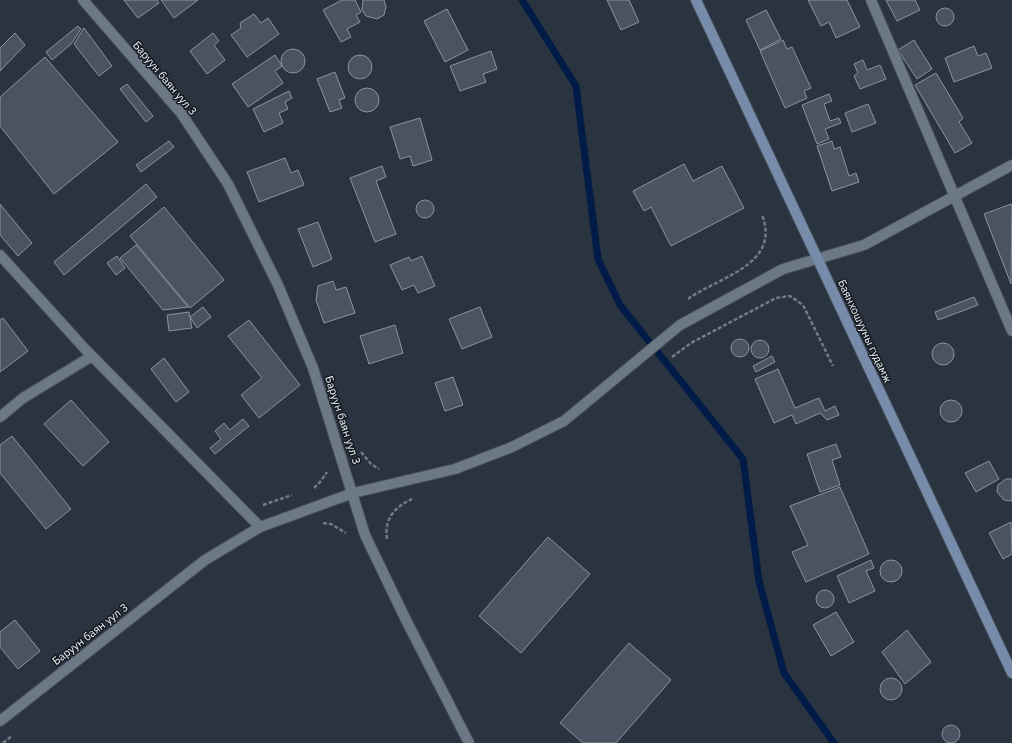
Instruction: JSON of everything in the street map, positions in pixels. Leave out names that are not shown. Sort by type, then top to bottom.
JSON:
[{"type":"main road","name":"Баянхошууны гудамж","points":[[696,0],[1012,673]]},
{"type":"street","name":"Баруун баян уул 3","points":[[0,721],[205,560],[260,527],[353,493],[313,368],[278,285],[228,184],[181,113],[83,0]]},
{"type":"street","points":[[871,0],[1012,331]]},
{"type":"street","points":[[469,743],[406,620],[365,535],[353,493],[455,468],[512,447],[564,421],[634,365],[680,325],[783,270],[864,245],[1012,166]]},
{"type":"street","points":[[0,255],[92,356],[260,527]]},
{"type":"street","points":[[0,417],[23,398],[92,356]]},
{"type":"path","points":[[684,302],[703,288],[744,268],[759,256],[766,242],[766,227],[762,215]]},
{"type":"path","points":[[691,343],[776,298],[790,296],[803,305],[833,366]]},
{"type":"path","points":[[360,452],[371,464],[383,471]]},
{"type":"path","points":[[312,489],[320,482],[328,471],[329,465]]},
{"type":"path","points":[[248,514],[269,502],[296,494]]},
{"type":"path","points":[[390,545],[387,538],[388,520],[396,506],[419,497]]},
{"type":"path","points":[[316,521],[331,524],[346,533],[349,537]]},
{"type":"path","points":[[3,743],[14,734]]},
{"type":"building","points":[[124,0],[157,0],[159,3],[138,18]]},
{"type":"building","points":[[161,0],[198,0],[174,18]]},
{"type":"building","points":[[342,0],[355,0],[361,12],[356,15],[360,22],[347,29],[351,37],[341,42],[323,10]]},
{"type":"building","points":[[363,0],[384,0],[386,7],[384,15],[377,19],[366,16],[362,10]]},
{"type":"building","points":[[607,0],[629,0],[639,22],[621,30]]},
{"type":"building","points":[[808,0],[847,0],[860,27],[836,38],[829,22],[821,26]]},
{"type":"building","points":[[886,0],[915,0],[920,10],[897,21]]},
{"type":"building","points":[[945,8],[951,11],[954,17],[951,23],[945,26],[939,23],[936,17],[939,11]]},
{"type":"building","points":[[447,9],[468,50],[445,62],[424,21]]},
{"type":"building","points":[[766,10],[781,39],[760,50],[746,20]]},
{"type":"building","points":[[254,14],[261,23],[268,18],[279,34],[247,57],[231,35],[241,28],[240,23]]},
{"type":"building","points":[[78,26],[81,29],[71,44],[52,60],[46,52]]},
{"type":"building","points":[[84,28],[112,66],[99,76],[74,44]]},
{"type":"building","points":[[15,33],[25,45],[0,71],[0,48]]},
{"type":"building","points":[[213,33],[219,41],[214,45],[225,60],[207,74],[190,51]]},
{"type":"building","points":[[783,40],[787,49],[792,47],[811,88],[804,91],[807,98],[785,108],[760,51]]},
{"type":"building","points":[[914,40],[932,69],[917,79],[898,50]]},
{"type":"building","points":[[974,46],[978,56],[986,53],[992,68],[954,82],[945,58]]},
{"type":"building","points":[[293,49],[302,52],[305,61],[302,70],[293,73],[284,70],[281,61],[284,52]]},
{"type":"building","points":[[491,51],[497,69],[483,74],[486,82],[460,91],[450,66]]},
{"type":"building","points":[[275,55],[282,66],[275,71],[283,83],[248,107],[232,84]]},
{"type":"building","points":[[360,55],[369,58],[372,67],[369,76],[360,79],[351,76],[348,67],[351,58]]},
{"type":"building","points":[[45,57],[118,142],[54,194],[0,126],[0,97]]},
{"type":"building","points":[[863,60],[867,70],[880,65],[886,79],[860,89],[854,76],[858,73],[854,64]]},
{"type":"building","points":[[335,72],[345,98],[339,100],[342,108],[330,112],[317,79]]},
{"type":"building","points":[[936,73],[963,118],[959,122],[972,143],[955,153],[915,85]]},
{"type":"building","points":[[127,84],[153,116],[146,122],[120,89]]},
{"type":"building","points":[[367,88],[376,91],[379,100],[376,109],[367,112],[358,109],[355,100],[358,91]]},
{"type":"building","points":[[289,91],[292,98],[285,102],[288,109],[279,113],[283,123],[264,132],[253,109]]},
{"type":"building","points":[[829,94],[832,101],[824,104],[830,121],[839,118],[841,123],[825,129],[829,139],[817,144],[802,105]]},
{"type":"building","points":[[868,104],[876,123],[852,132],[845,113]]},
{"type":"building","points":[[420,118],[432,160],[413,166],[410,156],[400,159],[390,127]]},
{"type":"building","points":[[169,141],[174,147],[141,172],[136,165]]},
{"type":"building","points":[[832,141],[834,149],[840,147],[849,176],[856,173],[859,182],[832,191],[817,146]]},
{"type":"building","points":[[285,158],[291,173],[298,170],[304,185],[259,202],[247,172]]},
{"type":"building","points":[[684,164],[693,181],[722,166],[744,208],[671,246],[651,207],[644,211],[633,191]]},
{"type":"building","points":[[382,166],[386,177],[376,181],[396,234],[375,242],[350,178]]},
{"type":"building","points":[[146,184],[157,197],[64,275],[54,262]]},
{"type":"building","points":[[425,200],[431,203],[434,209],[431,215],[425,218],[419,215],[416,209],[419,203]]},
{"type":"building","points":[[0,204],[32,243],[18,256],[0,235]]},
{"type":"building","points":[[1011,204],[1012,207],[1011,284],[984,214]]},
{"type":"building","points":[[164,207],[224,280],[190,308],[130,236]]},
{"type":"building","points":[[318,222],[332,259],[313,267],[298,229]]},
{"type":"building","points":[[136,245],[188,307],[163,310],[120,258]]},
{"type":"building","points":[[117,256],[125,268],[116,275],[107,263]]},
{"type":"building","points":[[422,256],[435,286],[418,293],[414,285],[402,290],[390,265],[409,257],[411,261]]},
{"type":"building","points":[[333,281],[336,290],[346,287],[355,313],[324,323],[316,300],[318,286]]},
{"type":"building","points":[[974,297],[978,305],[938,320],[935,312]]},
{"type":"building","points":[[203,307],[211,317],[197,328],[190,317]]},
{"type":"building","points":[[480,307],[492,337],[462,349],[449,319]]},
{"type":"building","points":[[189,312],[192,328],[169,331],[167,315]]},
{"type":"building","points":[[3,318],[28,351],[0,372],[0,320]]},
{"type":"building","points":[[249,320],[300,385],[259,418],[241,395],[262,378],[228,336]]},
{"type":"building","points":[[395,325],[403,353],[369,364],[360,336]]},
{"type":"building","points":[[740,339],[746,342],[749,348],[746,354],[740,357],[734,354],[731,348],[734,342]]},
{"type":"building","points":[[760,340],[766,343],[769,349],[766,355],[760,358],[754,355],[751,349],[754,343]]},
{"type":"building","points":[[943,343],[951,346],[954,354],[951,362],[943,365],[935,362],[932,354],[935,346]]},
{"type":"building","points":[[772,356],[775,362],[756,372],[753,366]]},
{"type":"building","points":[[164,358],[189,392],[176,402],[151,369]]},
{"type":"building","points":[[778,369],[795,408],[819,398],[825,411],[835,406],[839,415],[827,420],[820,413],[796,424],[792,415],[774,423],[755,379]]},
{"type":"building","points":[[453,377],[463,405],[445,411],[435,383]]},
{"type":"building","points":[[71,400],[109,442],[83,466],[44,424]]},
{"type":"building","points":[[951,400],[959,403],[962,411],[959,419],[951,422],[943,419],[940,411],[943,403]]},
{"type":"building","points":[[243,419],[249,426],[215,454],[210,448],[221,439],[215,431],[224,423],[230,430]]},
{"type":"building","points":[[12,436],[71,509],[46,529],[0,473],[0,445]]},
{"type":"building","points":[[836,444],[841,457],[832,460],[840,485],[820,492],[807,454]]},
{"type":"building","points":[[989,461],[999,479],[976,492],[965,473]]},
{"type":"building","points":[[1006,479],[1012,479],[1012,501],[1004,500],[997,492],[998,485]]},
{"type":"building","points":[[840,487],[869,554],[806,582],[792,552],[808,545],[790,506]]},
{"type":"building","points":[[1011,522],[1012,554],[1003,559],[989,533]]},
{"type":"building","points":[[548,537],[590,574],[521,653],[479,616]]},
{"type":"building","points":[[871,560],[874,568],[866,571],[875,591],[849,603],[837,576]]},
{"type":"building","points":[[891,560],[899,563],[902,571],[899,579],[891,582],[883,579],[880,571],[883,563]]},
{"type":"building","points":[[825,590],[831,593],[834,599],[831,605],[825,608],[819,605],[816,599],[819,593]]},
{"type":"building","points":[[836,612],[854,642],[831,656],[813,625]]},
{"type":"building","points":[[15,620],[40,651],[18,669],[0,647],[0,632]]},
{"type":"building","points":[[907,630],[931,662],[905,684],[882,652]]},
{"type":"building","points":[[629,643],[671,680],[616,743],[583,743],[560,723]]},
{"type":"building","points":[[891,678],[899,681],[902,689],[899,697],[891,700],[883,697],[880,689],[883,681]]},
{"type":"building","points":[[951,725],[957,728],[960,734],[957,740],[951,743],[945,740],[942,734],[945,728]]},
{"type":"waterway","points":[[522,0],[576,86],[598,259],[620,305],[743,459],[759,581],[784,673],[834,743]]}]
